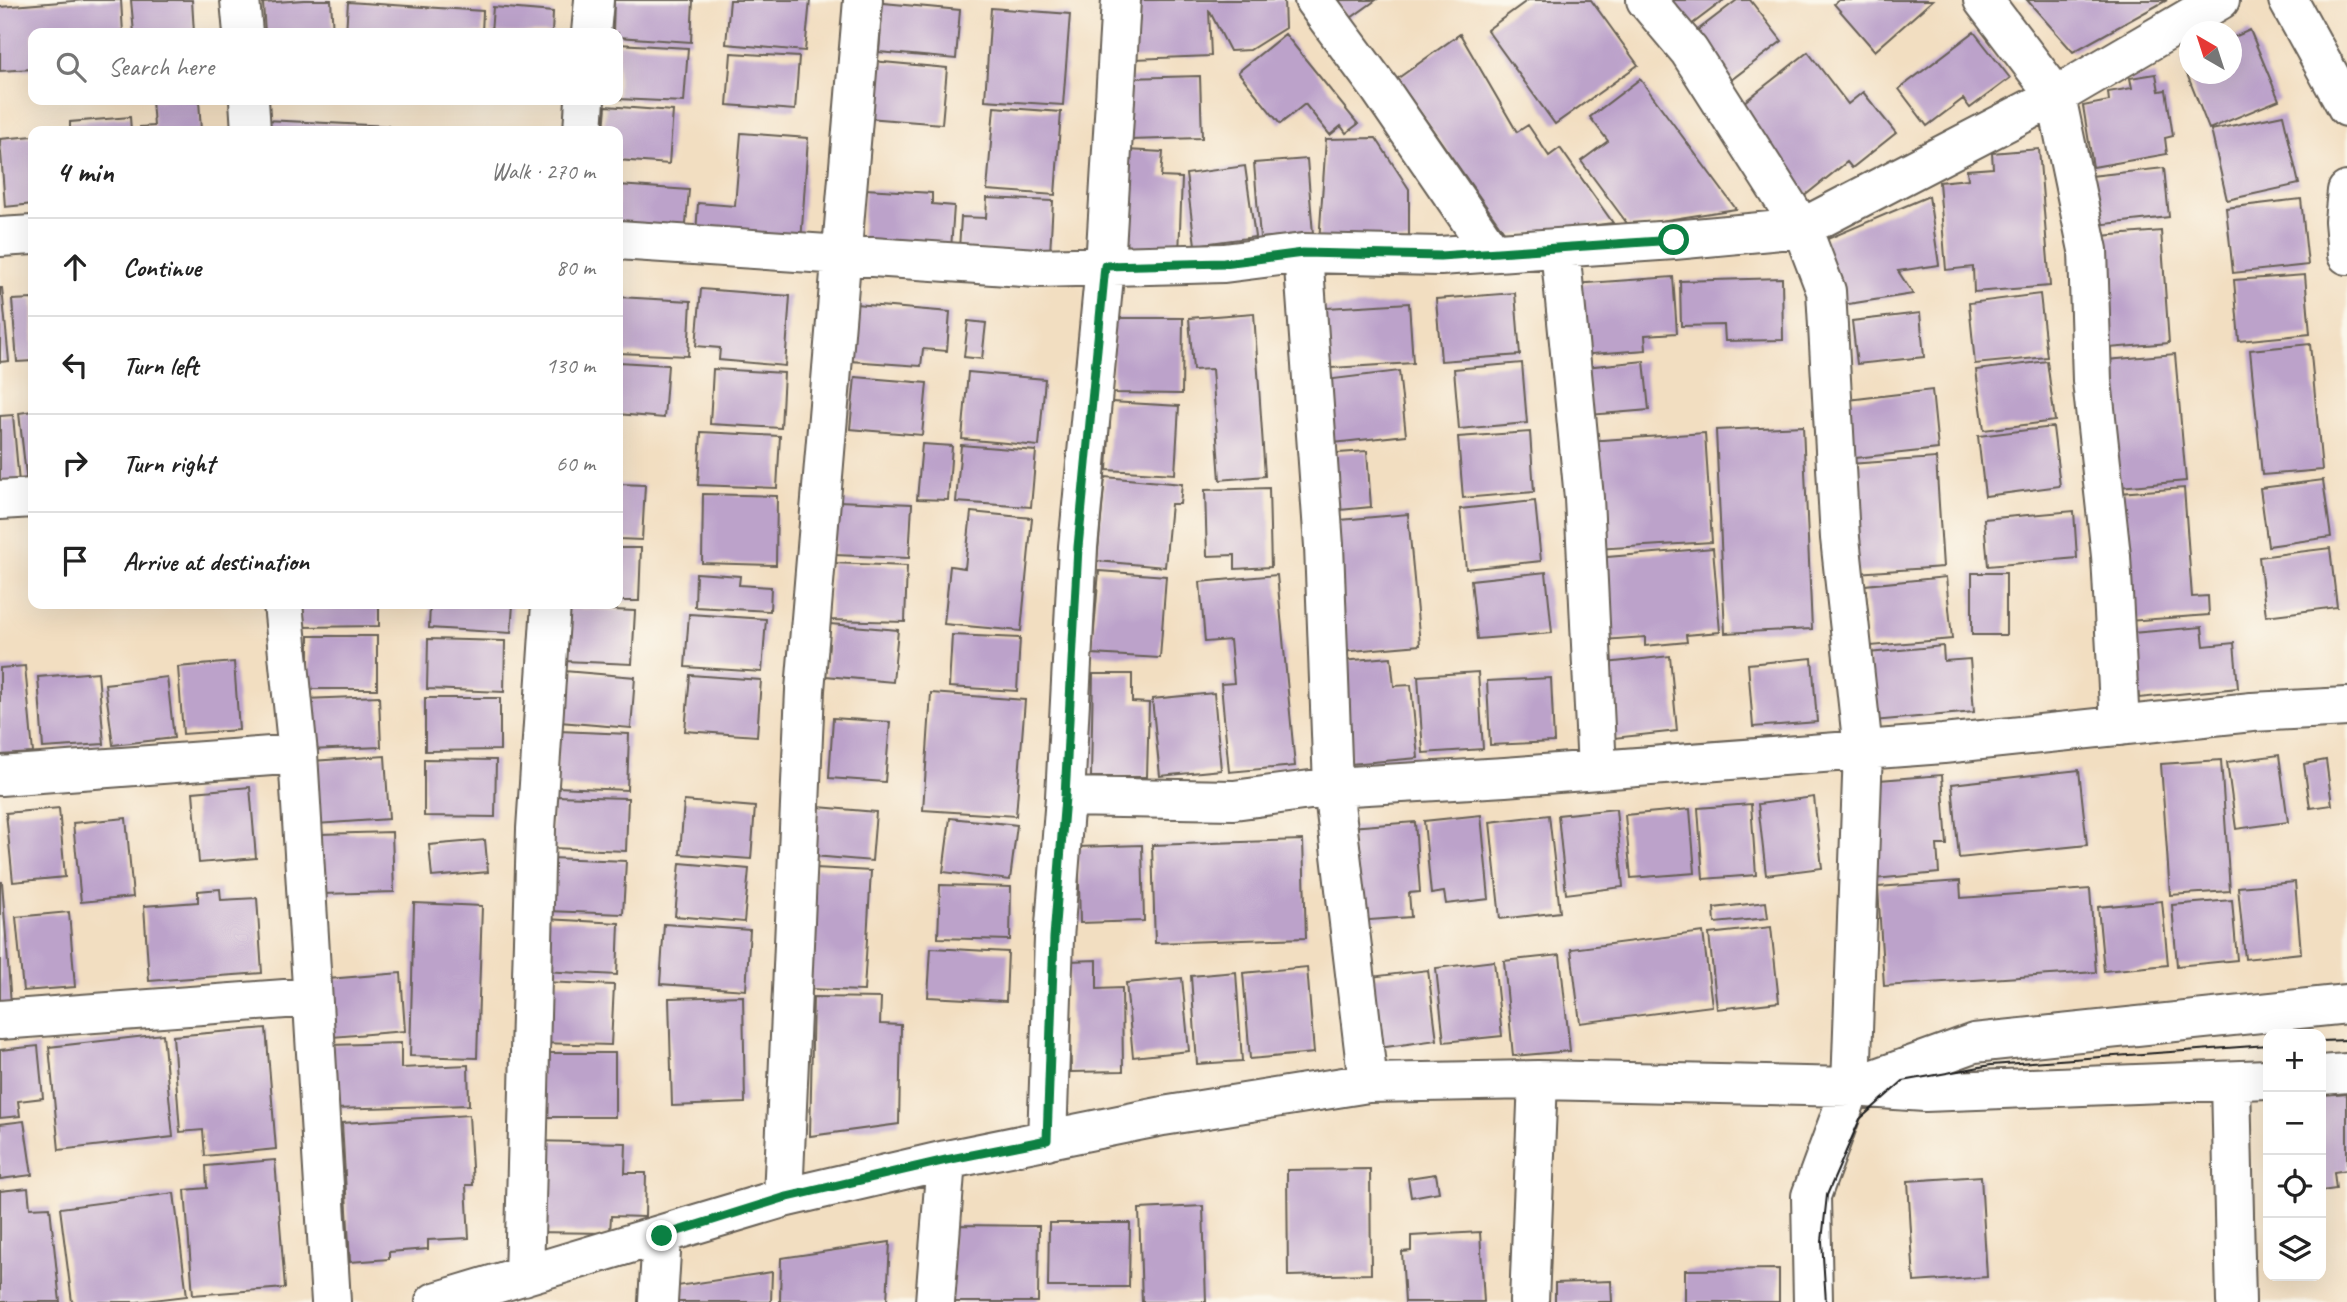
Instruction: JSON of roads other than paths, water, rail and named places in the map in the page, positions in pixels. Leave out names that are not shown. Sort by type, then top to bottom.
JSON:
[{"type":"street","points":[[240,0],[243,28]]},
{"type":"street","points":[[591,28],[594,0]]},
{"type":"street","points":[[783,1198],[805,690],[863,0]]},
{"type":"street","points":[[1047,1140],[1054,937],[1065,797],[1078,547],[1105,266],[1121,0]]},
{"type":"street","points":[[1314,0],[1380,89],[1492,253]]},
{"type":"street","points":[[1646,0],[1689,51],[1802,228],[1826,291],[1840,538],[1863,750],[1851,1087],[1811,1196],[1813,1302]]},
{"type":"street","points":[[1983,0],[2056,96],[2088,250],[2092,382],[2111,556],[2120,726]]},
{"type":"street","points":[[623,240],[1037,268],[1224,263],[1303,253],[1440,256],[1802,228],[2056,96],[2220,0]]},
{"type":"street","points":[[2288,0],[2347,107]]},
{"type":"street","points":[[248,105],[251,126]]},
{"type":"street","points":[[583,126],[585,105]]},
{"type":"street","points":[[2347,191],[2344,221],[2347,255]]},
{"type":"street","points":[[0,237],[28,235]]},
{"type":"street","points":[[1560,248],[1584,498],[1597,770]]},
{"type":"street","points":[[1303,253],[1324,545],[1333,787],[1368,1083]]},
{"type":"street","points":[[0,500],[28,498]]},
{"type":"street","points":[[284,609],[298,754],[331,1302]]},
{"type":"street","points":[[524,1276],[536,829],[551,609]]},
{"type":"street","points":[[1065,797],[1234,800],[1333,787],[1943,744],[2252,712],[2347,707]]},
{"type":"street","points":[[0,776],[298,754]]},
{"type":"street","points":[[0,1020],[312,997]]},
{"type":"street","points":[[1851,1087],[1974,1042],[2347,1004]]},
{"type":"street","points":[[2326,1075],[2347,1073]]},
{"type":"street","points":[[435,1302],[783,1198],[946,1160],[1163,1116],[1368,1083],[1538,1080],[1851,1087],[1925,1092],[2250,1080],[2236,1302]]},
{"type":"street","points":[[1529,1302],[1538,1080]]},
{"type":"street","points":[[935,1302],[946,1160]]},
{"type":"street","points":[[658,1302],[662,1236]]},
{"type":"tram line","points":[[2326,1041],[2347,1040]]},
{"type":"tram line","points":[[1826,1302],[1822,1241],[1827,1195],[1860,1119],[1903,1081],[1991,1065],[2263,1045]]}]
